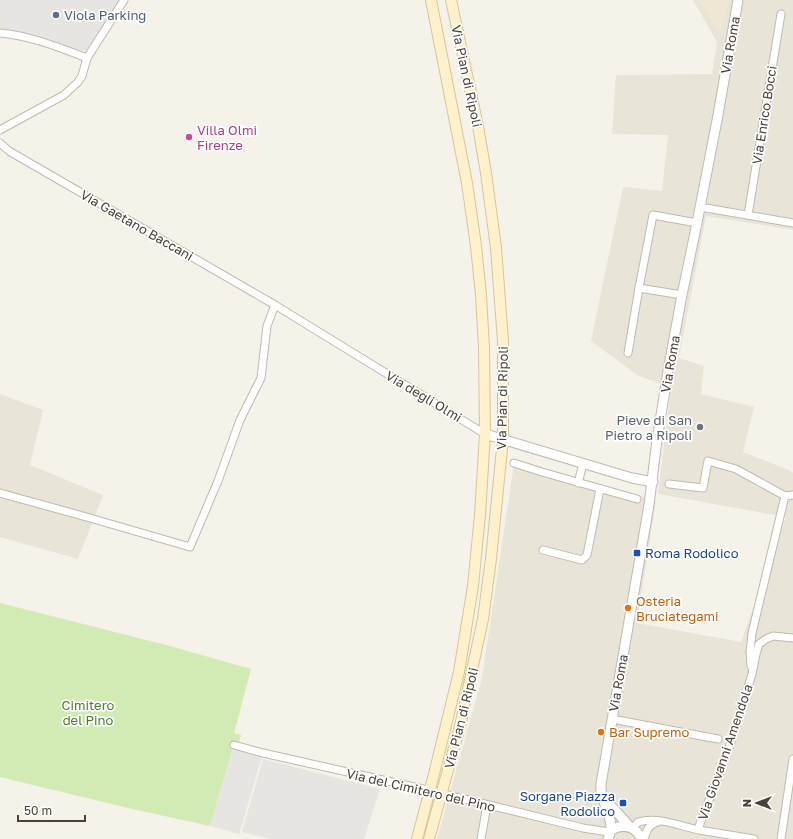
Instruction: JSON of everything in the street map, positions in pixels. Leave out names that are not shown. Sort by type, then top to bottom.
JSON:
[{"type":"main road","name":"Via Pian di Ripoli","points":[[417,839],[459,672],[480,515],[485,434],[481,296],[476,246],[467,183],[431,0]]},
{"type":"main road","name":"Via Pian di Ripoli","points":[[429,839],[460,726],[483,619],[491,559],[503,439],[503,341],[496,248],[478,126],[451,0]]},
{"type":"street","points":[[0,142],[0,131],[64,95],[78,82],[82,76],[87,58],[124,0]]},
{"type":"street","name":"Via Roma","points":[[609,834],[611,824],[601,793],[601,784],[653,482],[662,406],[718,115],[738,0]]},
{"type":"street","name":"Via Enrico Bocci","points":[[748,215],[781,14]]},
{"type":"street","points":[[0,33],[12,34],[43,41],[87,58]]},
{"type":"street","name":"Via Gaetano Baccani","points":[[0,142],[9,151],[275,305]]},
{"type":"street","points":[[700,207],[793,223]]},
{"type":"street","points":[[628,353],[653,215],[697,223]]},
{"type":"street","points":[[639,288],[682,296]]},
{"type":"street","points":[[0,494],[190,547],[218,481],[240,420],[261,378],[267,326],[275,305]]},
{"type":"street","name":"Via degli Olmi","points":[[275,305],[485,434],[583,464],[632,478],[653,482]]},
{"type":"street","points":[[669,484],[704,488],[708,461],[736,469],[785,496],[793,495]]},
{"type":"street","points":[[514,463],[578,483],[637,499]]},
{"type":"street","points":[[578,483],[583,464]]},
{"type":"street","points":[[543,550],[582,560],[587,555],[600,489]]},
{"type":"street","points":[[752,674],[750,652],[752,633],[785,496]]},
{"type":"street","name":"Via Giovanni Amendola","points":[[698,830],[731,742],[752,674],[759,644],[773,636],[793,638]]},
{"type":"street","points":[[612,719],[718,739]]},
{"type":"street","name":"Via del Cimitero del Pino","points":[[234,745],[609,834]]},
{"type":"street","points":[[781,839],[793,759]]},
{"type":"street","points":[[603,800],[615,810],[631,828]]},
{"type":"street","points":[[481,839],[487,806]]},
{"type":"street","points":[[631,828],[642,820],[650,820],[698,830],[754,839]]},
{"type":"street","points":[[609,834],[622,826],[631,828],[638,832],[643,839],[649,826],[663,822]]},
{"type":"shaded area","name":"Viola Parking","points":[[0,0],[122,0],[87,50],[84,51],[35,35],[0,29]]},
{"type":"shaded area","points":[[693,0],[793,0],[793,230],[706,216],[679,358],[704,366],[701,394],[754,407],[743,452],[791,471],[791,473],[793,472],[793,839],[437,839],[482,678],[514,464],[656,500],[637,623],[741,642],[786,517],[658,494],[671,388],[637,375],[591,341],[623,187],[662,191],[668,135],[612,134],[616,75],[712,74],[717,42]]},
{"type":"shaded area","points":[[699,0],[729,0],[721,34]]},
{"type":"shaded area","points":[[0,394],[43,410],[30,465],[103,495],[78,559],[0,537]]},
{"type":"shaded area","points":[[234,745],[263,753],[239,834],[210,826]]},
{"type":"shaded area","points":[[263,759],[380,789],[364,839],[270,839],[242,832]]},
{"type":"shaded area","points":[[591,805],[595,806],[603,816],[604,818],[601,823],[588,824]]},
{"type":"green space","name":"Cimitero del Pino","points":[[0,603],[166,645],[251,669],[234,733],[241,735],[239,742],[235,741],[210,826],[0,777]]},
{"type":"place","name":"Viola Parking","points":[[56,15]]},
{"type":"place","name":"Villa Olmi Firenze","points":[[189,137]]},
{"type":"place","name":"Pieve di San Pietro a Ripoli","points":[[700,427]]},
{"type":"place","name":"Roma Rodolico","points":[[637,553]]},
{"type":"place","name":"Osteria Bruciategami","points":[[628,608]]},
{"type":"place","name":"Bar Supremo","points":[[601,732]]},
{"type":"place","name":"Sorgane Piazza Rodolico","points":[[623,803]]}]
